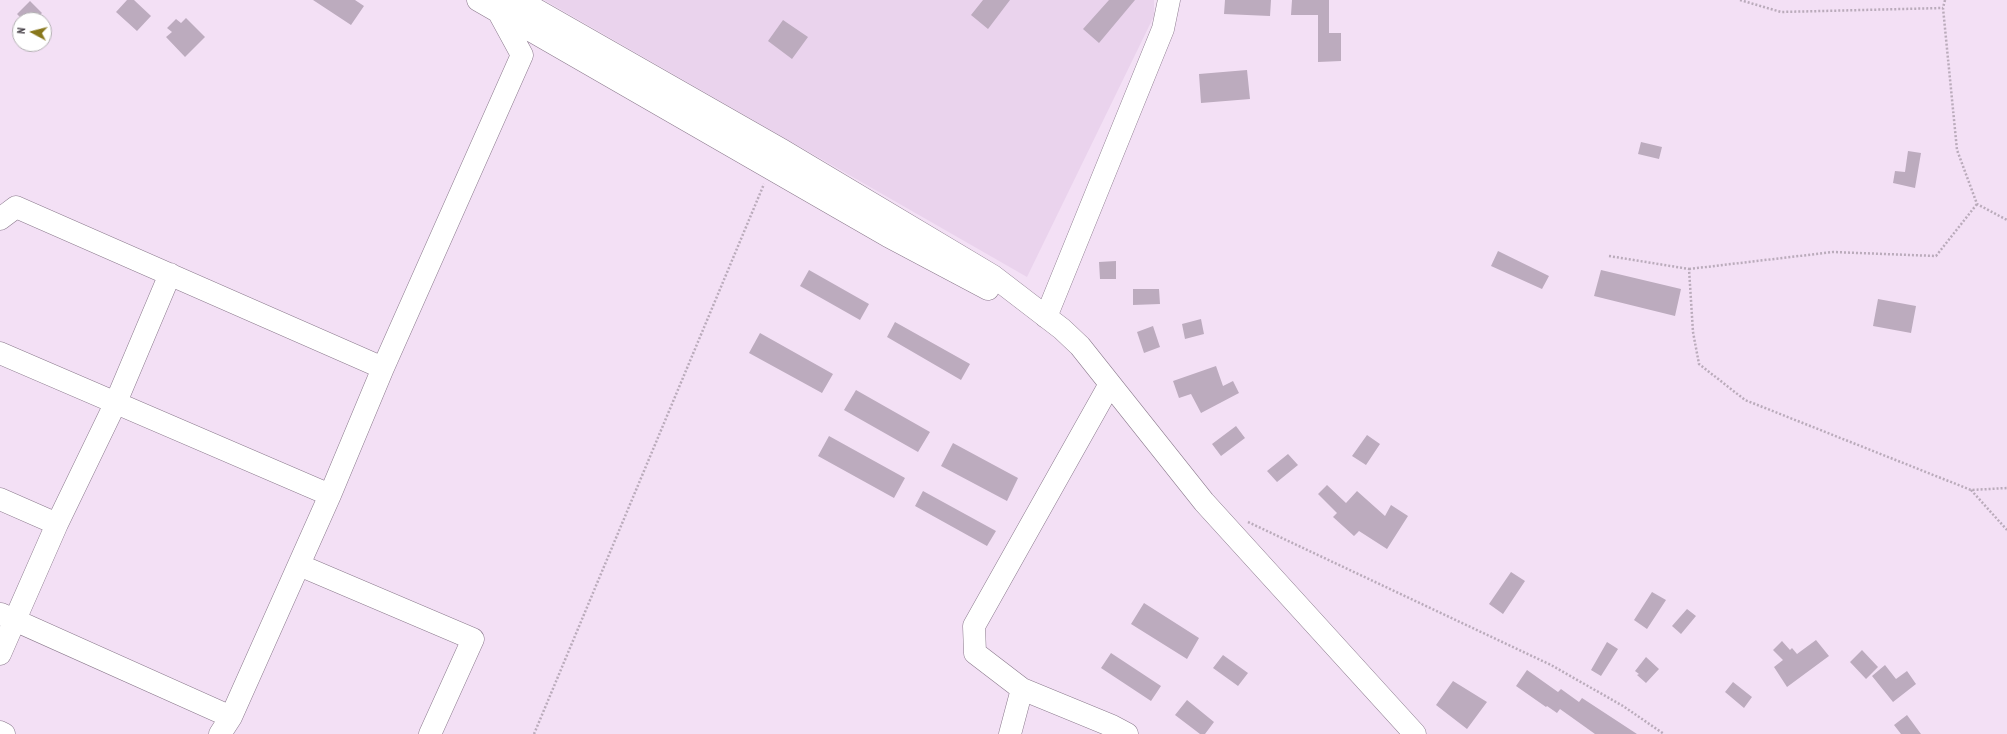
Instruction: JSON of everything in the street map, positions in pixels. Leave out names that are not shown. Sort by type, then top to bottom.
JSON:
[{"type":"street","points":[[478,0],[501,6],[656,90],[893,227],[980,285],[1046,317],[1080,346],[1204,502],[1415,734]]},
{"type":"street","points":[[519,0],[656,90],[770,168],[893,227]]},
{"type":"street","points":[[1046,317],[1162,29],[1169,0]]},
{"type":"street","points":[[7,616],[225,726],[330,495],[383,368],[522,55],[501,6]]},
{"type":"street","points":[[0,219],[16,207],[383,368]]},
{"type":"street","points":[[0,654],[7,616],[57,524],[116,402],[170,274]]},
{"type":"street","points":[[0,353],[330,495]]},
{"type":"street","points":[[1110,384],[974,626],[975,653],[1022,689],[1112,726],[1127,734]]},
{"type":"street","points":[[0,499],[57,524]]},
{"type":"street","points":[[299,565],[473,639],[430,734]]},
{"type":"street","points":[[1010,734],[1022,689]]},
{"type":"street","points":[[0,732],[4,734]]},
{"type":"path","points":[[1740,0],[1781,12],[1943,8]]},
{"type":"path","points":[[1944,0],[1943,8],[1957,150],[1978,204],[2007,220]]},
{"type":"path","points":[[534,734],[770,168]]},
{"type":"path","points":[[1609,256],[1689,269],[1833,252],[1936,256],[1978,204]]},
{"type":"path","points":[[1689,269],[1693,332],[1699,364],[1745,400],[1972,490],[2007,488]]},
{"type":"path","points":[[1972,490],[2007,530]]},
{"type":"path","points":[[1247,522],[1552,665],[1623,706],[1664,734]]},
{"type":"shaded area","points":[[544,0],[1154,0],[1154,16],[1027,277]]},
{"type":"building","points":[[127,0],[134,0],[151,16],[137,31],[116,12]]},
{"type":"building","points":[[313,0],[355,0],[364,6],[351,25]]},
{"type":"building","points":[[983,0],[1010,0],[988,29],[971,15]]},
{"type":"building","points":[[1109,0],[1135,0],[1099,43],[1083,29]]},
{"type":"building","points":[[1225,0],[1271,0],[1270,16],[1224,14]]},
{"type":"building","points":[[1292,0],[1329,0],[1329,33],[1341,33],[1341,61],[1318,62],[1318,15],[1291,15]]},
{"type":"building","points":[[30,1],[41,12],[19,12]]},
{"type":"building","points":[[186,18],[205,37],[185,57],[166,37],[172,32],[167,28],[176,19],[181,23]]},
{"type":"building","points":[[783,20],[808,37],[792,59],[768,41]]},
{"type":"building","points":[[1247,70],[1250,99],[1201,103],[1199,74]]},
{"type":"building","points":[[1641,142],[1662,147],[1659,159],[1638,154]]},
{"type":"building","points":[[1908,151],[1921,153],[1915,188],[1893,183],[1895,171],[1905,172]]},
{"type":"building","points":[[1498,251],[1549,276],[1542,289],[1491,266]]},
{"type":"building","points":[[1116,261],[1116,279],[1100,279],[1099,262]]},
{"type":"building","points":[[809,270],[869,304],[860,320],[800,286]]},
{"type":"building","points":[[1601,270],[1681,289],[1675,316],[1594,296]]},
{"type":"building","points":[[1133,289],[1159,289],[1160,304],[1133,305]]},
{"type":"building","points":[[1878,299],[1916,306],[1911,333],[1873,326]]},
{"type":"building","points":[[1201,319],[1204,334],[1185,339],[1182,324]]},
{"type":"building","points":[[895,322],[970,364],[961,380],[887,337]]},
{"type":"building","points":[[1153,326],[1160,347],[1144,353],[1137,332]]},
{"type":"building","points":[[760,333],[833,374],[822,393],[749,353]]},
{"type":"building","points":[[1216,366],[1223,386],[1233,381],[1239,393],[1201,413],[1191,394],[1179,398],[1173,381]]},
{"type":"building","points":[[856,390],[930,432],[918,452],[844,410]]},
{"type":"building","points":[[1236,426],[1245,438],[1221,456],[1212,444]]},
{"type":"building","points":[[1367,435],[1380,444],[1366,465],[1352,456]]},
{"type":"building","points":[[829,436],[905,478],[894,498],[818,456]]},
{"type":"building","points":[[953,443],[1018,478],[1007,501],[941,466]]},
{"type":"building","points":[[1288,454],[1298,465],[1277,482],[1267,471]]},
{"type":"building","points":[[1327,485],[1346,503],[1357,491],[1385,516],[1391,505],[1408,516],[1387,549],[1359,531],[1354,536],[1333,517],[1337,513],[1318,494]]},
{"type":"building","points":[[923,491],[996,531],[987,546],[915,506]]},
{"type":"building","points":[[1511,572],[1525,581],[1503,614],[1489,604]]},
{"type":"building","points":[[1652,592],[1666,600],[1647,629],[1634,620]]},
{"type":"building","points":[[1144,603],[1199,638],[1187,659],[1131,624]]},
{"type":"building","points":[[1687,609],[1696,616],[1681,634],[1672,626]]},
{"type":"building","points":[[1816,640],[1829,656],[1787,687],[1774,667],[1783,660],[1773,650],[1782,641],[1790,650],[1792,648],[1797,654]]},
{"type":"building","points":[[1607,642],[1618,649],[1601,676],[1591,670]]},
{"type":"building","points":[[1862,650],[1878,667],[1866,679],[1850,662]]},
{"type":"building","points":[[1111,653],[1161,686],[1151,701],[1101,668]]},
{"type":"building","points":[[1223,655],[1248,673],[1238,686],[1213,668]]},
{"type":"building","points":[[1646,657],[1659,669],[1646,683],[1637,675],[1639,674],[1635,671]]},
{"type":"building","points":[[1885,665],[1896,679],[1907,671],[1916,684],[1893,702],[1872,676]]},
{"type":"building","points":[[1527,670],[1558,692],[1561,689],[1579,702],[1582,698],[1637,734],[1595,734],[1560,709],[1557,713],[1547,706],[1546,707],[1516,686]]},
{"type":"building","points":[[1453,681],[1487,702],[1467,729],[1436,705]]},
{"type":"building","points":[[1733,682],[1752,697],[1744,708],[1725,692]]},
{"type":"building","points":[[1187,700],[1214,722],[1205,734],[1200,734],[1175,715]]},
{"type":"building","points":[[1907,715],[1921,734],[1901,734],[1894,725]]}]
